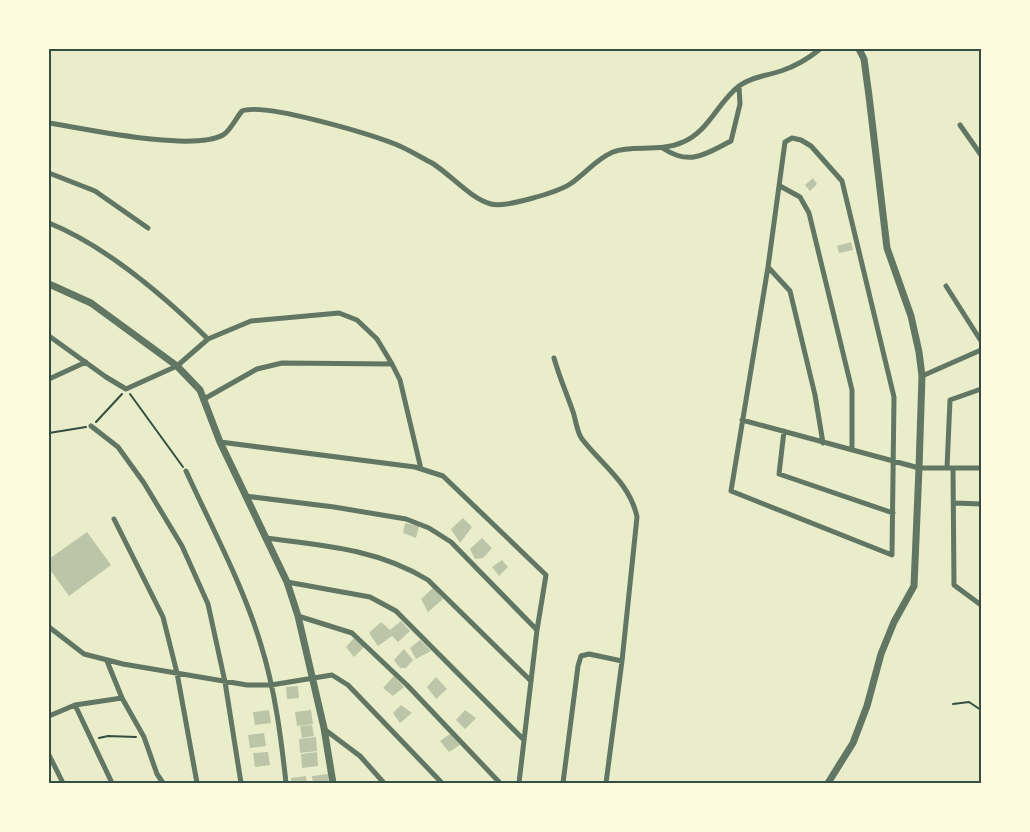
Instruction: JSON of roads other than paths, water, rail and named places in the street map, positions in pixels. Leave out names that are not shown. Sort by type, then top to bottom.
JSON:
[{"type":"street","points":[[49,123],[181,142],[224,135],[242,111],[258,108],[314,120],[396,144],[432,164],[478,198],[491,204],[508,204],[569,185],[591,166],[613,152],[664,149],[685,142],[702,128],[739,86],[752,78],[781,71],[808,60],[820,49]]},
{"type":"street","points":[[828,783],[853,743],[867,706],[881,654],[894,622],[914,586],[919,468],[922,376],[911,316],[887,248],[864,59],[859,49]]},
{"type":"street","points":[[664,149],[675,156],[697,158],[731,142],[740,104],[739,86]]},
{"type":"street","points":[[960,125],[981,155]]},
{"type":"street","points":[[792,138],[801,140],[810,146],[842,181],[894,397],[895,463],[892,555],[731,492],[768,267],[785,142],[792,138]]},
{"type":"street","points":[[49,173],[95,191],[148,228]]},
{"type":"street","points":[[780,186],[800,197],[809,213],[852,390],[852,450]]},
{"type":"street","points":[[49,224],[70,232],[125,268],[180,312],[208,339]]},
{"type":"street","points":[[768,267],[790,291],[815,395],[823,443]]},
{"type":"street","points":[[49,284],[91,303],[177,366],[200,390],[220,442],[286,582],[298,616],[324,728],[333,783]]},
{"type":"street","points":[[946,286],[981,340]]},
{"type":"street","points":[[49,336],[126,389],[177,366],[208,339],[251,321],[339,313],[357,320],[377,339],[392,364],[400,380],[421,469]]},
{"type":"street","points":[[922,376],[981,350]]},
{"type":"street","points":[[554,358],[561,385],[572,410],[580,437],[626,488],[634,502],[637,517],[622,661],[606,783]]},
{"type":"street","points":[[49,379],[86,362]]},
{"type":"street","points":[[204,399],[257,369],[282,363],[392,364]]},
{"type":"street","points":[[947,468],[950,400],[981,389]]},
{"type":"street","points":[[742,420],[919,468],[981,468]]},
{"type":"street","points":[[91,426],[118,446],[144,483],[182,546],[208,604],[225,682],[241,783]]},
{"type":"street","points":[[784,431],[779,474],[893,512]]},
{"type":"street","points":[[220,442],[421,469],[443,476],[546,575],[537,630],[519,783]]},
{"type":"street","points":[[953,469],[955,503],[954,586],[981,605]]},
{"type":"street","points":[[186,471],[238,584],[261,645],[282,741],[286,783]]},
{"type":"street","points":[[245,496],[334,507],[406,519],[429,528],[451,542],[537,630]]},
{"type":"street","points":[[955,503],[981,504]]},
{"type":"street","points":[[114,519],[158,604],[178,673],[197,783]]},
{"type":"street","points":[[265,538],[338,546],[386,558],[408,567],[428,580],[532,681]]},
{"type":"street","points":[[286,582],[370,597],[396,611],[524,740]]},
{"type":"street","points":[[298,616],[352,633],[407,685],[500,783]]},
{"type":"street","points":[[49,626],[84,654],[107,661],[225,682],[247,685],[271,684],[332,675],[348,684],[442,783]]},
{"type":"street","points":[[563,783],[578,666],[581,656],[589,654],[622,661]]},
{"type":"street","points":[[107,661],[122,698],[144,737],[156,774],[163,783]]},
{"type":"street","points":[[49,716],[75,705],[122,698]]},
{"type":"street","points":[[75,705],[112,783]]},
{"type":"street","points":[[324,728],[360,756],[384,783]]},
{"type":"street","points":[[49,755],[62,783]]}]
